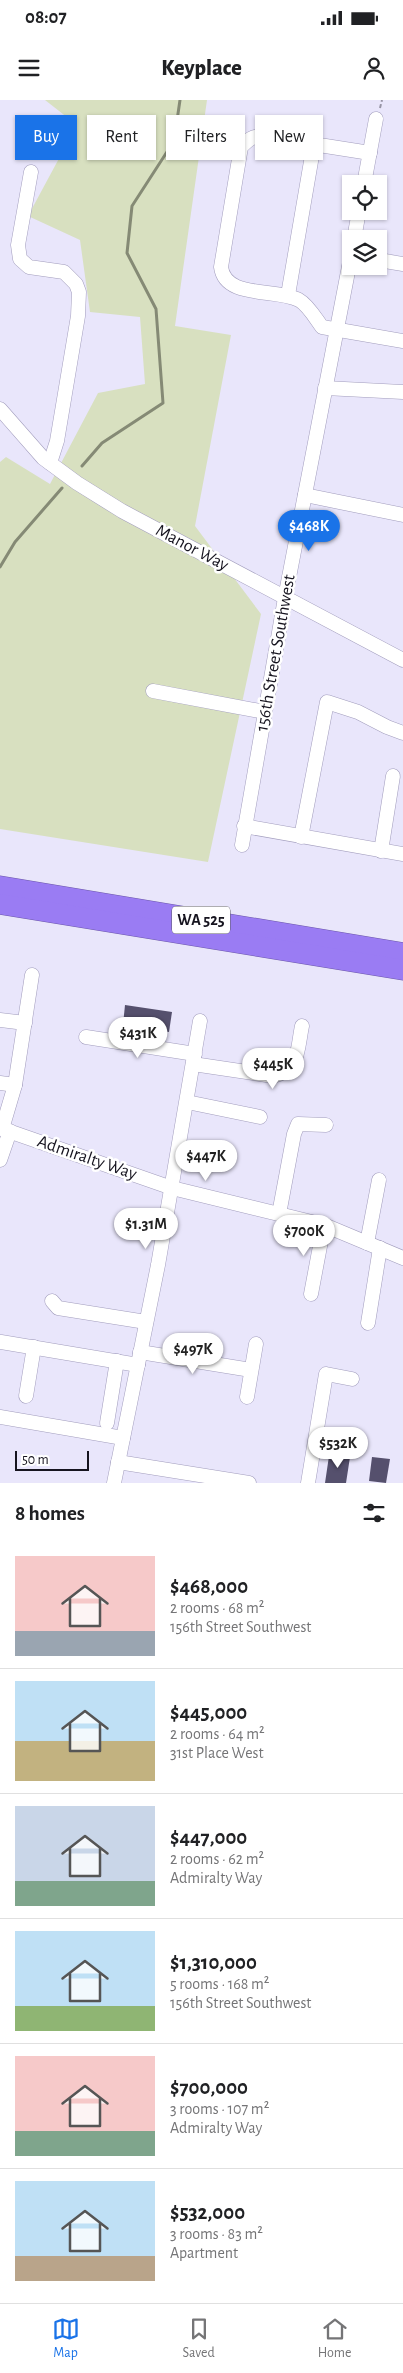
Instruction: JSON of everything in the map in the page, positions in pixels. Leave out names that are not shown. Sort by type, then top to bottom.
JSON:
[{"type":"highway","name":"WA 525","points":[[0,886],[403,953]]},
{"type":"highway","name":"WA 525","points":[[0,904],[403,970]]},
{"type":"street","points":[[366,175],[376,119]]},
{"type":"street","points":[[255,136],[241,147],[221,267],[222,276],[236,288],[288,296],[302,301],[322,327],[403,341]]},
{"type":"street","points":[[323,145],[370,152]]},
{"type":"street","points":[[288,296],[311,160]]},
{"type":"street","points":[[31,172],[18,245],[20,259],[29,267],[64,272],[72,278],[79,292],[78,316],[57,441],[50,463]]},
{"type":"street","points":[[387,261],[403,264]]},
{"type":"street","name":"156th Street Southwest","points":[[242,845],[304,495],[347,275]]},
{"type":"street","points":[[325,388],[403,392]]},
{"type":"street","name":"Manor Way","points":[[0,410],[50,463],[77,483],[122,510],[403,660]]},
{"type":"street","points":[[304,495],[403,515]]},
{"type":"street","points":[[153,691],[265,712]]},
{"type":"street","points":[[301,837],[327,702],[358,712],[403,733]]},
{"type":"street","points":[[381,850],[393,776]]},
{"type":"street","points":[[244,826],[403,854]]},
{"type":"street","points":[[0,1160],[4,1129],[15,1085],[32,975]]},
{"type":"street","points":[[0,1020],[24,1023]]},
{"type":"street","points":[[114,1483],[172,1188],[200,1021]]},
{"type":"street","points":[[86,1037],[273,1076],[284,1073],[294,1064],[302,1026]]},
{"type":"street","points":[[0,1083],[15,1085]]},
{"type":"street","points":[[186,1102],[260,1116]]},
{"type":"street","points":[[279,1214],[289,1150],[298,1124],[326,1125]]},
{"type":"street","name":"Admiralty Way","points":[[4,1129],[172,1188],[324,1225],[403,1258]]},
{"type":"street","points":[[367,1243],[379,1180]]},
{"type":"street","points":[[311,1294],[324,1225]]},
{"type":"street","points":[[368,1323],[380,1248]]},
{"type":"street","points":[[52,1301],[58,1308],[146,1322]]},
{"type":"street","points":[[1,1342],[117,1362],[139,1358],[251,1370]]},
{"type":"street","points":[[247,1397],[256,1344]]},
{"type":"street","points":[[26,1396],[34,1347]]},
{"type":"street","points":[[108,1424],[117,1362]]},
{"type":"street","points":[[308,1483],[326,1374],[352,1378]]},
{"type":"street","points":[[0,1418],[123,1438]]},
{"type":"street","points":[[118,1462],[248,1483]]},
{"type":"green space","points":[[45,100],[207,100],[205,115],[166,115],[166,160],[199,160],[175,326],[231,335],[195,526],[261,614],[208,862],[0,829],[0,462],[6,457],[50,484],[98,393],[145,384],[140,317],[90,312],[80,240],[28,216],[58,160],[77,160],[77,115],[64,115]]},
{"type":"building","points":[[125,1005],[172,1012],[169,1032],[123,1025]]},
{"type":"building","points":[[335,1454],[350,1457],[346,1483],[325,1483],[329,1456],[334,1457]]},
{"type":"building","points":[[372,1457],[390,1459],[386,1483],[369,1481]]},
{"type":"waterway","points":[[82,466],[102,443],[163,403],[156,309],[127,253],[132,206],[174,141],[180,100]]},
{"type":"waterway","points":[[0,567],[15,542],[62,488]]}]
